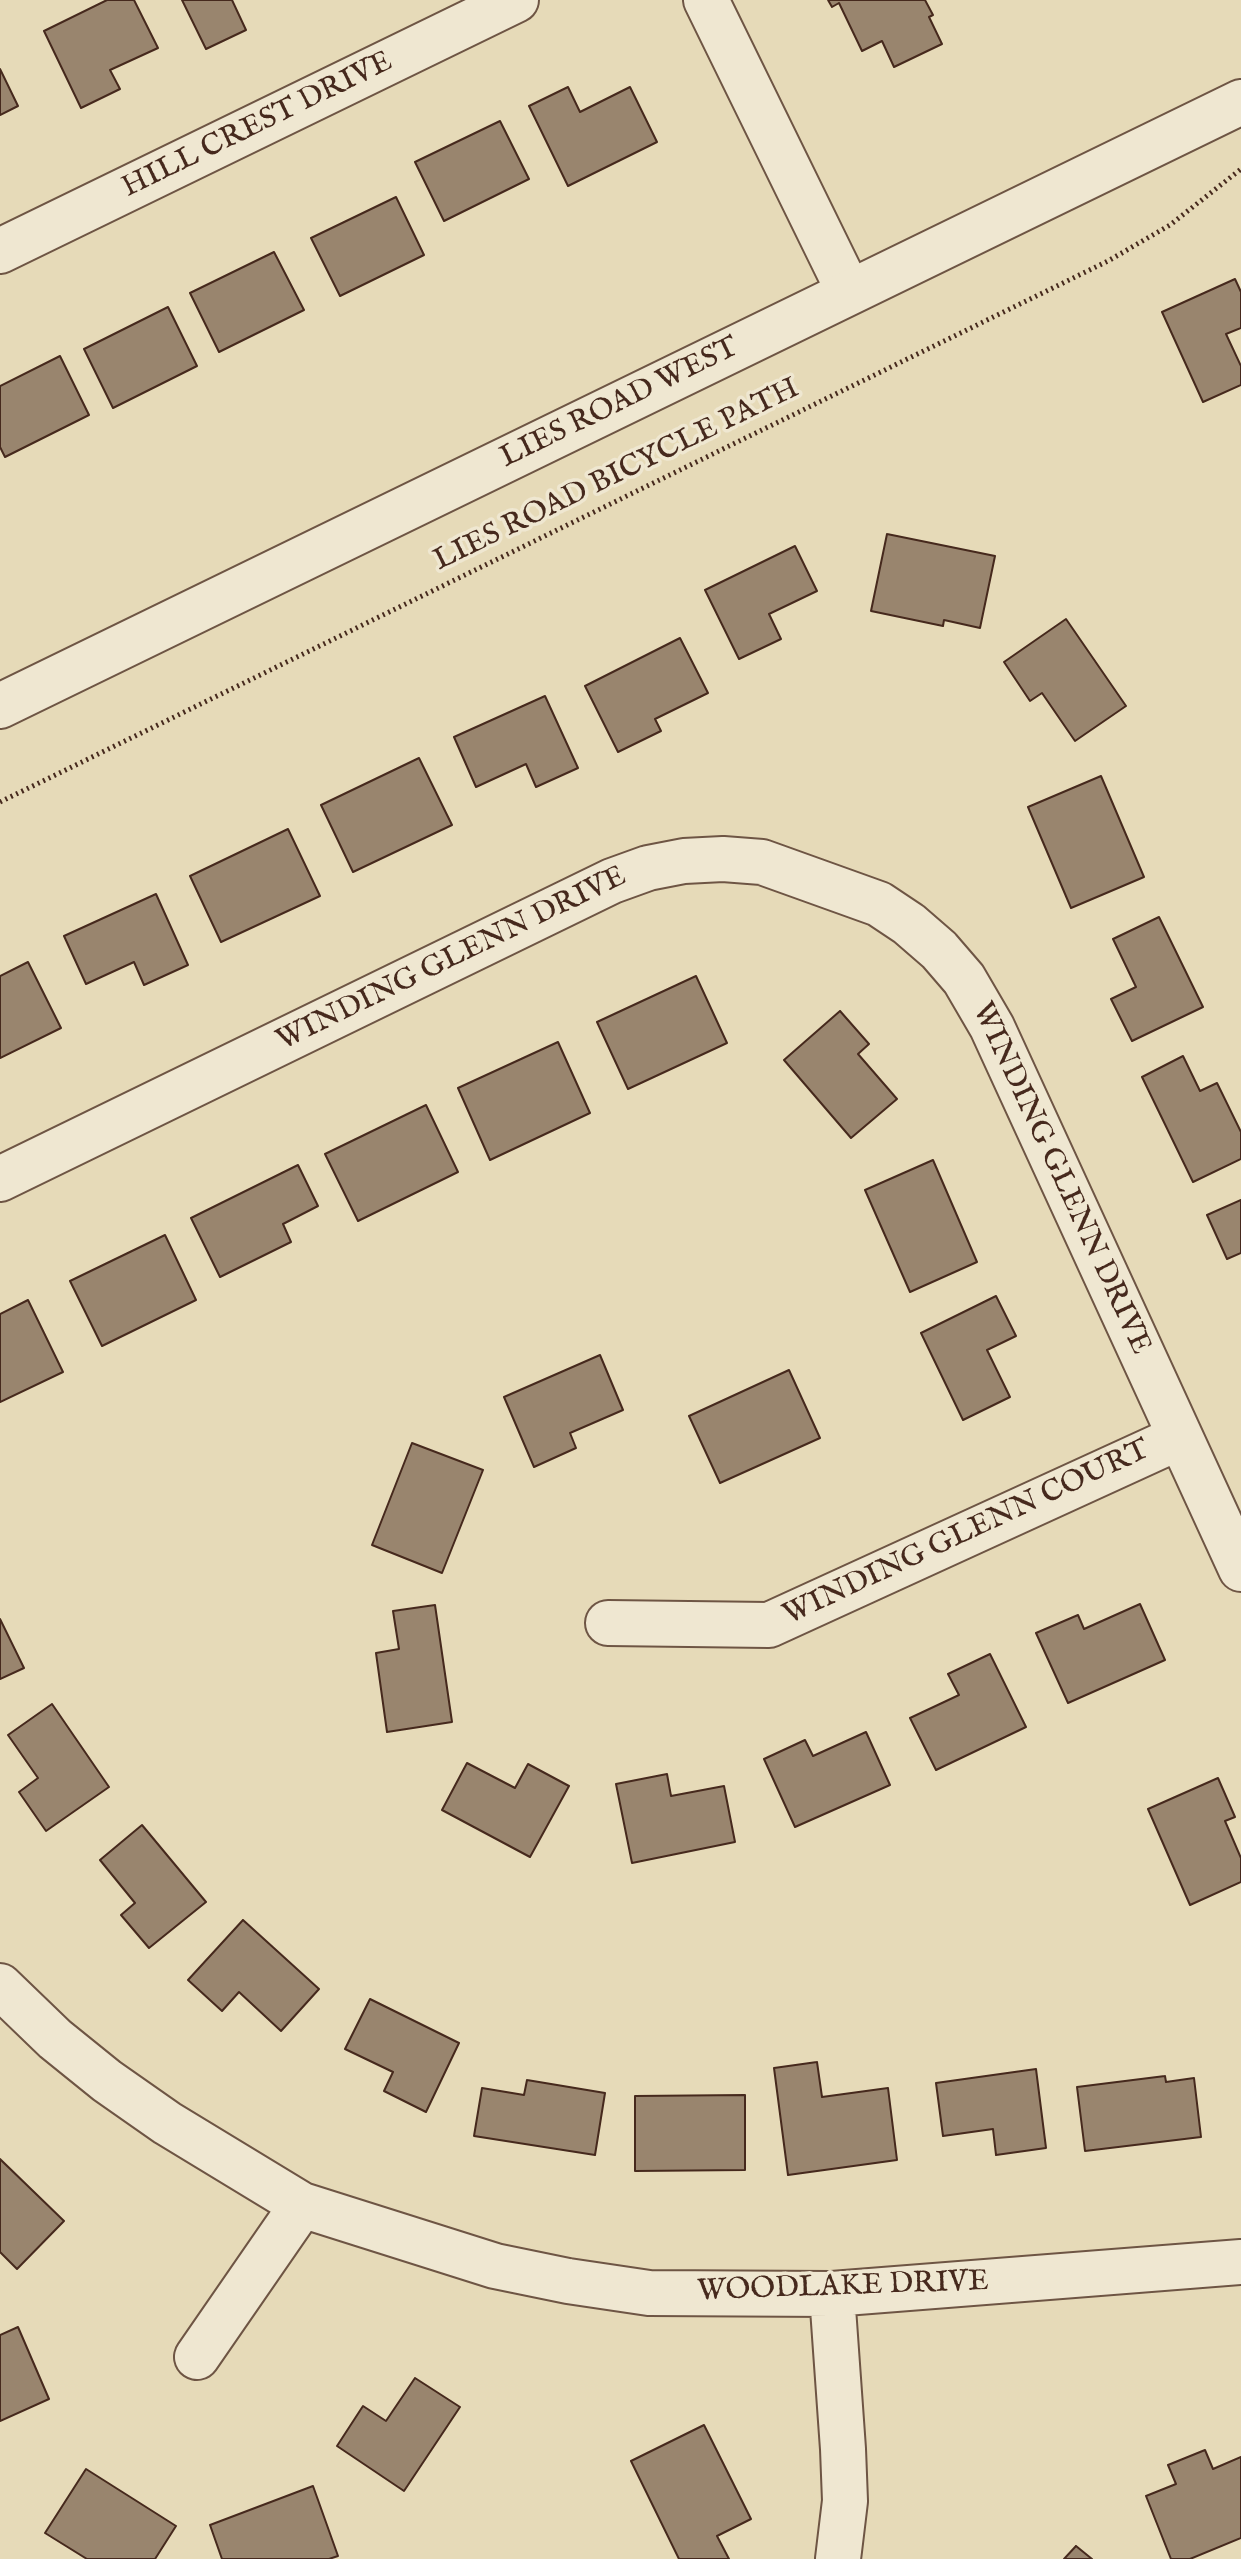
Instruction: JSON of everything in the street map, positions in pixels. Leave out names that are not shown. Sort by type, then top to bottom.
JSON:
[{"type":"street","name":"HILL CREST DRIVE","points":[[0,251],[516,0]]},
{"type":"street","points":[[706,0],[849,292]]},
{"type":"street","name":"LIES ROAD WEST","points":[[0,706],[1241,102]]},
{"type":"street","name":"WINDING GLENN DRIVE","points":[[0,1179],[612,881],[648,868],[684,861],[723,859],[762,862],[879,904],[939,950],[964,979],[992,1027],[1241,1569]]},
{"type":"street","name":"WINDING GLENN COURT","points":[[608,1623],[769,1625],[1180,1437]]},
{"type":"street","name":"WOODLAKE DRIVE","points":[[0,1986],[55,2039],[107,2081],[167,2123],[302,2205],[495,2266],[649,2293],[691,2295],[832,2294],[1241,2262]]},
{"type":"street","points":[[197,2357],[302,2205]]},
{"type":"street","points":[[832,2294],[845,2501],[838,2559]]},
{"type":"path","name":"LIES ROAD BICYCLE PATH","points":[[0,802],[1108,261],[1170,225],[1241,169]]},
{"type":"building","points":[[107,0],[134,0],[158,48],[110,70],[120,89],[81,108],[44,31]]},
{"type":"building","points":[[182,0],[232,0],[246,30],[206,49]]},
{"type":"building","points":[[828,0],[925,0],[942,44],[894,67],[882,41],[862,51],[839,3],[832,7]]},
{"type":"building","points":[[0,69],[18,106],[0,115]]},
{"type":"building","points":[[568,87],[580,112],[630,87],[657,142],[568,186],[529,106]]},
{"type":"building","points":[[500,121],[529,179],[444,221],[415,162]]},
{"type":"building","points":[[396,197],[424,255],[340,296],[311,238]]},
{"type":"building","points":[[274,252],[304,310],[219,352],[190,293]]},
{"type":"building","points":[[1235,279],[1241,292],[1241,328],[1226,334],[1241,366],[1241,385],[1203,402],[1162,312]]},
{"type":"building","points":[[168,307],[197,366],[113,408],[84,349]]},
{"type":"building","points":[[60,356],[89,415],[5,457],[0,447],[0,386]]},
{"type":"building","points":[[887,534],[995,556],[980,628],[944,620],[943,626],[871,611]]},
{"type":"building","points":[[795,546],[817,591],[769,614],[781,639],[739,659],[705,590]]},
{"type":"building","points":[[1066,619],[1126,706],[1075,741],[1042,693],[1030,701],[1004,662]]},
{"type":"building","points":[[680,638],[708,693],[655,719],[661,731],[618,752],[585,686]]},
{"type":"building","points":[[545,696],[578,768],[536,787],[526,764],[476,787],[454,737]]},
{"type":"building","points":[[419,758],[452,825],[353,872],[321,805]]},
{"type":"building","points":[[1101,776],[1144,877],[1071,908],[1028,807]]},
{"type":"building","points":[[288,829],[320,896],[221,942],[190,876]]},
{"type":"building","points":[[156,894],[188,965],[144,985],[134,962],[86,984],[64,936]]},
{"type":"building","points":[[1159,917],[1203,1007],[1132,1041],[1111,999],[1136,987],[1113,939]]},
{"type":"building","points":[[28,962],[61,1028],[0,1058],[0,976]]},
{"type":"building","points":[[696,976],[727,1043],[628,1089],[597,1022]]},
{"type":"building","points":[[840,1011],[869,1044],[858,1054],[897,1099],[851,1138],[784,1060]]},
{"type":"building","points":[[558,1042],[590,1113],[490,1160],[458,1088]]},
{"type":"building","points":[[1183,1056],[1200,1091],[1217,1083],[1241,1132],[1241,1159],[1193,1182],[1142,1077]]},
{"type":"building","points":[[426,1105],[458,1172],[358,1221],[325,1154]]},
{"type":"building","points":[[933,1160],[977,1262],[910,1292],[865,1190]]},
{"type":"building","points":[[298,1165],[318,1206],[283,1224],[291,1242],[220,1277],[191,1218]]},
{"type":"building","points":[[1241,1200],[1241,1253],[1227,1259],[1207,1215]]},
{"type":"building","points":[[165,1235],[196,1300],[102,1346],[70,1281]]},
{"type":"building","points":[[996,1296],[1016,1336],[987,1350],[1010,1397],[963,1420],[921,1333]]},
{"type":"building","points":[[28,1300],[63,1372],[0,1402],[0,1314]]},
{"type":"building","points":[[600,1355],[623,1410],[570,1433],[576,1448],[534,1467],[504,1397]]},
{"type":"building","points":[[789,1370],[820,1438],[720,1483],[689,1416]]},
{"type":"building","points":[[412,1443],[483,1470],[442,1573],[372,1545]]},
{"type":"building","points":[[1140,1604],[1165,1660],[1068,1703],[1036,1633],[1078,1615],[1084,1629]]},
{"type":"building","points":[[435,1605],[452,1722],[387,1732],[376,1653],[399,1649],[393,1611]]},
{"type":"building","points":[[0,1619],[24,1668],[0,1679]]},
{"type":"building","points":[[990,1654],[1026,1727],[936,1770],[910,1718],[959,1695],[948,1674]]},
{"type":"building","points":[[52,1704],[109,1787],[46,1831],[19,1792],[38,1778],[8,1735]]},
{"type":"building","points":[[866,1732],[890,1785],[795,1827],[764,1759],[805,1740],[813,1756]]},
{"type":"building","points":[[467,1763],[515,1788],[528,1764],[569,1786],[530,1857],[442,1810]]},
{"type":"building","points":[[667,1774],[671,1796],[724,1786],[735,1842],[632,1863],[616,1784]]},
{"type":"building","points":[[1218,1778],[1235,1817],[1225,1821],[1241,1858],[1241,1882],[1190,1905],[1148,1809]]},
{"type":"building","points":[[142,1825],[206,1902],[149,1948],[121,1915],[135,1903],[100,1860]]},
{"type":"building","points":[[243,1920],[319,1989],[281,2031],[239,1992],[222,2011],[188,1980]]},
{"type":"building","points":[[370,1999],[459,2043],[426,2112],[384,2091],[393,2072],[345,2049]]},
{"type":"building","points":[[817,2062],[822,2097],[888,2088],[897,2160],[788,2175],[774,2068]]},
{"type":"building","points":[[1036,2069],[1046,2148],[996,2155],[993,2129],[943,2136],[936,2083]]},
{"type":"building","points":[[1165,2076],[1166,2082],[1194,2078],[1201,2137],[1085,2151],[1077,2087]]},
{"type":"building","points":[[527,2080],[605,2093],[595,2155],[474,2136],[482,2088],[524,2095]]},
{"type":"building","points":[[745,2095],[745,2170],[635,2171],[635,2096]]},
{"type":"building","points":[[0,2159],[64,2221],[17,2269],[0,2252]]},
{"type":"building","points":[[18,2327],[49,2399],[0,2421],[0,2335]]},
{"type":"building","points":[[415,2378],[460,2407],[404,2491],[337,2446],[363,2406],[386,2421]]},
{"type":"building","points":[[704,2425],[751,2519],[717,2536],[729,2559],[679,2559],[631,2461]]},
{"type":"building","points":[[1205,2450],[1213,2469],[1241,2457],[1241,2538],[1190,2559],[1171,2559],[1146,2496],[1176,2484],[1168,2465]]},
{"type":"building","points":[[86,2469],[176,2526],[155,2559],[87,2559],[45,2533]]},
{"type":"building","points":[[313,2486],[338,2556],[329,2559],[222,2559],[210,2525]]},
{"type":"building","points":[[1076,2546],[1092,2559],[1064,2559]]}]
